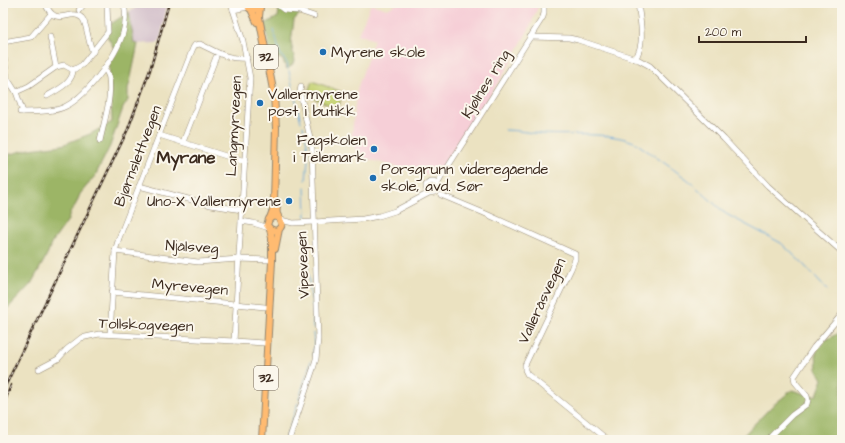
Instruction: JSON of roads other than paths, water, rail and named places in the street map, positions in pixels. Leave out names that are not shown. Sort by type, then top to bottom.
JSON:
[{"type":"main road","name":"32","points":[[249,7],[256,10],[262,5]]},
{"type":"main road","name":"32","points":[[262,5],[259,17],[274,95],[278,170],[276,207],[282,223],[270,260]]},
{"type":"main road","name":"32","points":[[249,7],[257,24],[274,107]]},
{"type":"main road","name":"32","points":[[262,440],[272,238],[267,223],[274,207],[276,150]]},
{"type":"main road","points":[[269,218],[274,216],[280,219]]},
{"type":"main road","points":[[269,229],[275,231],[280,229]]},
{"type":"street","points":[[45,3],[51,14],[60,16],[77,16],[82,18],[85,22],[90,46],[93,52]]},
{"type":"street","points":[[79,10],[84,3]]},
{"type":"street","points":[[73,70],[82,66],[108,32],[107,3]]},
{"type":"street","points":[[3,51],[7,78],[16,92],[21,112],[54,110],[71,104],[86,91],[117,48],[123,34],[125,21],[124,3]]},
{"type":"street","points":[[232,6],[242,3]]},
{"type":"street","points":[[275,3],[284,10],[299,11],[314,16]]},
{"type":"street","name":"Kjølnes ring","points":[[437,185],[543,17],[544,3]]},
{"type":"street","points":[[635,59],[640,50],[641,42],[638,3]]},
{"type":"street","points":[[232,6],[249,7]]},
{"type":"street","name":"Langmyrvegen","points":[[232,6],[241,34],[250,78],[234,341]]},
{"type":"street","points":[[3,42],[32,37],[51,14]]},
{"type":"street","points":[[530,36],[574,39],[635,59],[652,68],[724,139],[768,186],[842,252]]},
{"type":"street","points":[[50,37],[56,67]]},
{"type":"street","name":"Bjørnslettvegen","points":[[110,334],[115,250],[195,45],[200,44],[230,58],[247,58]]},
{"type":"street","points":[[183,142],[216,57]]},
{"type":"street","points":[[16,92],[29,86],[56,67],[64,65],[73,70]]},
{"type":"street","points":[[100,141],[108,108],[109,78],[104,68]]},
{"type":"street","points":[[47,96],[72,78],[73,70]]},
{"type":"street","name":"Vipevegen","points":[[289,440],[313,369],[317,352],[318,335],[312,148],[300,92],[301,86]]},
{"type":"street","points":[[159,135],[245,162]]},
{"type":"street","points":[[428,191],[427,184],[442,176]]},
{"type":"street","points":[[428,191],[432,193],[436,192],[437,185],[432,181]]},
{"type":"street","points":[[139,186],[211,206],[242,210]]},
{"type":"street","points":[[280,219],[293,223],[363,219],[379,216],[395,211],[413,202],[428,191]]},
{"type":"street","name":"Valleråsvegen","points":[[441,195],[575,254],[575,259],[571,269],[525,365],[525,370],[527,374],[608,440]]},
{"type":"street","points":[[241,221],[253,222],[269,218]]},
{"type":"street","points":[[253,222],[269,229]]},
{"type":"street","points":[[280,229],[293,223]]},
{"type":"street","name":"Njålsveg","points":[[115,250],[198,262],[239,259],[270,260]]},
{"type":"street","name":"Myrevegen","points":[[112,292],[265,307]]},
{"type":"street","points":[[771,436],[792,415],[806,404],[808,400],[807,396],[795,382],[794,377],[814,347],[842,314]]},
{"type":"street","name":"Tollskogvegen","points":[[39,369],[58,359],[66,349],[81,338],[99,334],[264,343]]},
{"type":"waterway","points":[[274,30],[280,54],[287,63],[288,69]]},
{"type":"waterway","points":[[289,71],[293,89]]},
{"type":"waterway","points":[[294,92],[301,122]]},
{"type":"waterway","points":[[303,126],[307,143],[308,157]]},
{"type":"waterway","points":[[505,130],[542,134],[602,135],[626,139],[636,143],[687,179],[726,214],[781,243],[827,290]]},
{"type":"waterway","points":[[306,180],[308,160]]},
{"type":"waterway","points":[[305,187],[306,217]]},
{"type":"waterway","points":[[306,229],[306,245]]},
{"type":"waterway","points":[[307,249],[308,269]]},
{"type":"waterway","points":[[308,274],[313,311],[313,328]]},
{"type":"waterway","points":[[313,333],[313,355]]},
{"type":"waterway","points":[[299,399],[311,361]]},
{"type":"waterway","points":[[290,426],[298,403]]},
{"type":"waterway","points":[[285,440],[289,429]]},
{"type":"railway","points":[[3,391],[128,129],[150,70],[169,3]]},
{"type":"railway","points":[[3,406],[11,385]]},
{"type":"place","name":"Myrene skole","points":[[323,52]]},
{"type":"place","name":"Vallermyrene post i butikk","points":[[260,103]]},
{"type":"place","name":"Fagskolen i Telemark","points":[[374,149]]},
{"type":"place","name":"Porsgrunn videregående skole, avd. Sør","points":[[373,178]]},
{"type":"place","name":"Uno-X Vallermyrene","points":[[289,201]]},
{"type":"district","name":"Myrane","points":[[186,158]]}]
